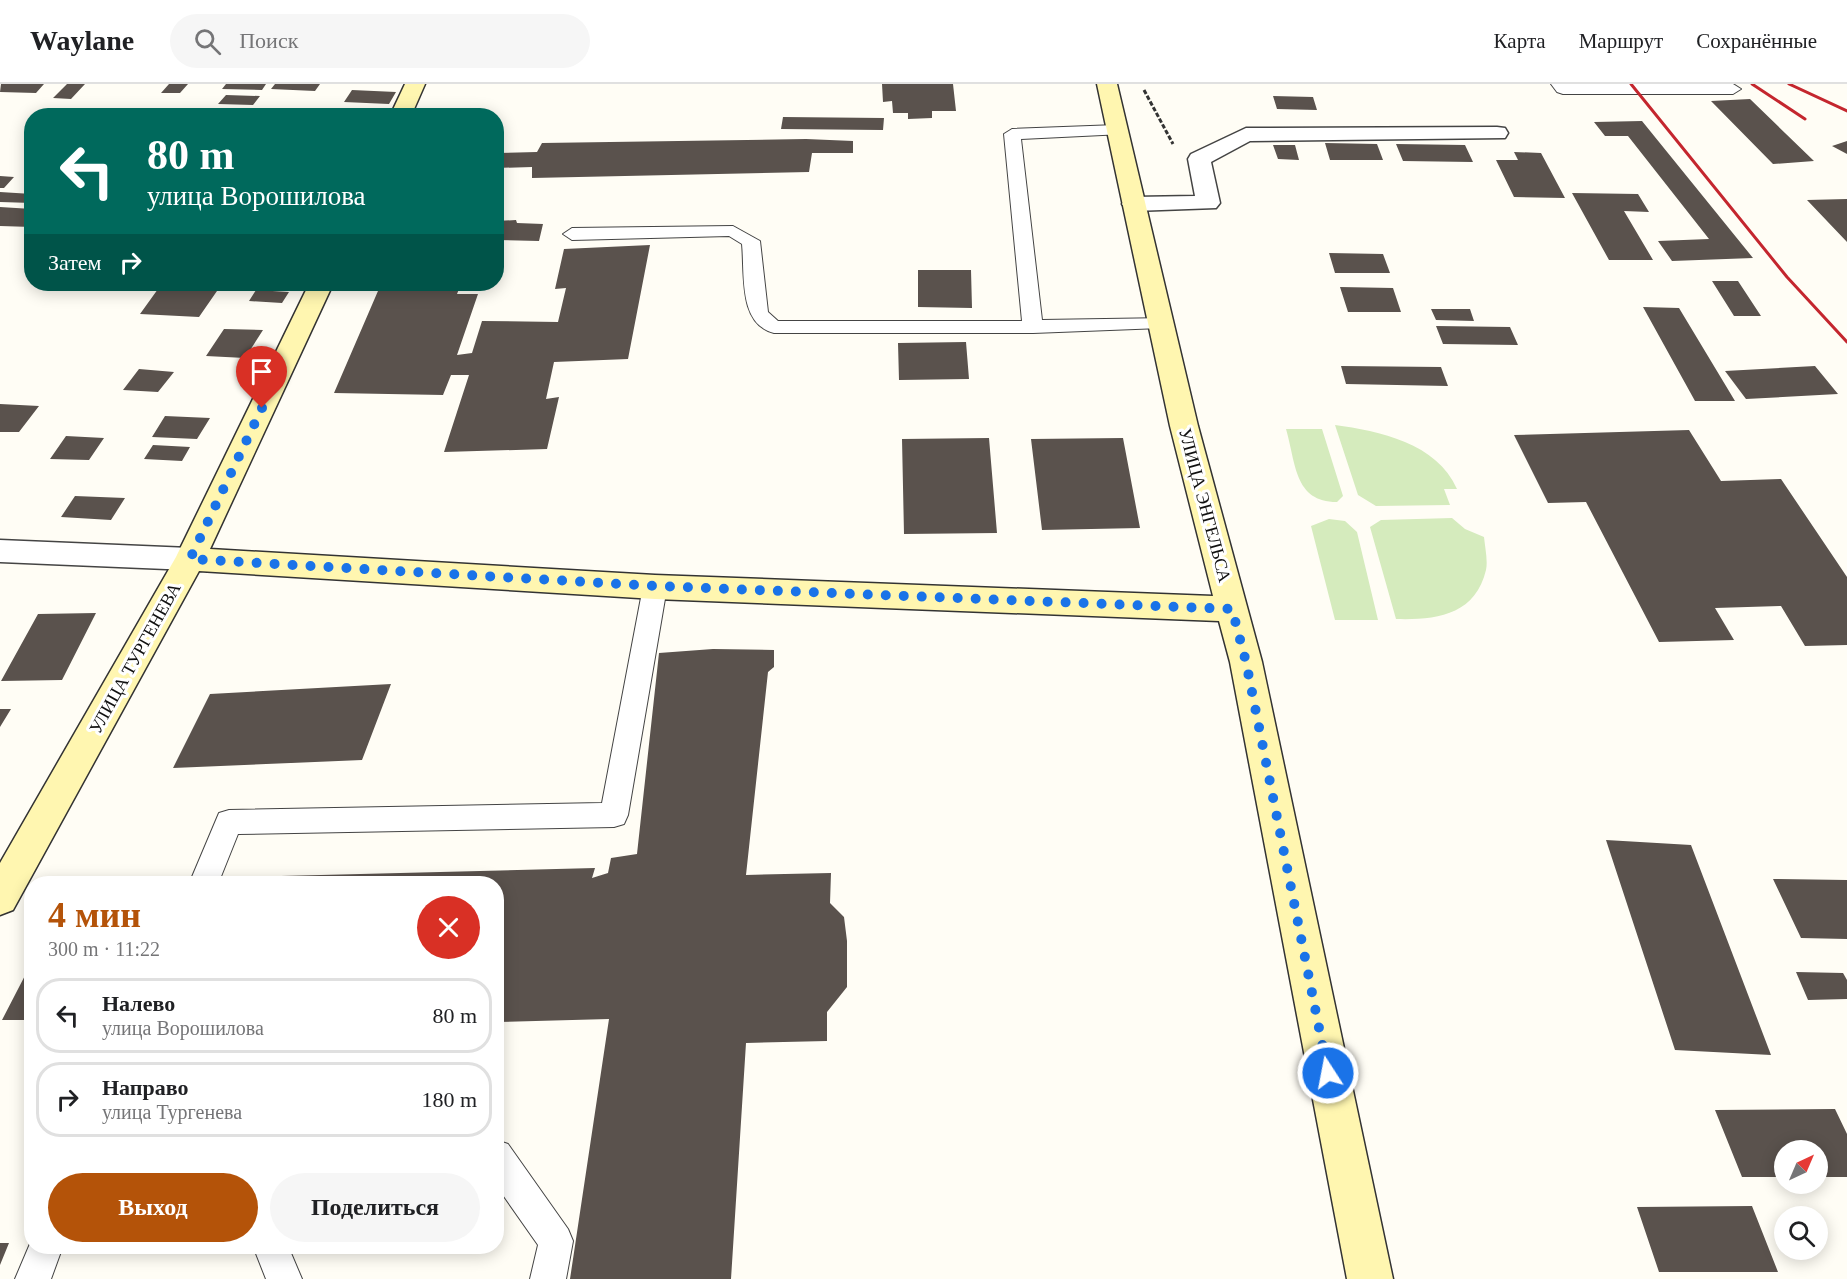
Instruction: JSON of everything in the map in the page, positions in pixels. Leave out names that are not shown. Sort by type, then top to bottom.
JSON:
[{"type":"street","points":[[404,108],[415,84]]},
{"type":"street","name":"УЛИЦА ЭНГЕЛЬСА","points":[[1107,84],[1184,426],[1251,686],[1370,1279]]},
{"type":"street","points":[[1134,204],[1208,202],[1199,159],[1246,135],[1497,133]]},
{"type":"street","name":"УЛИЦА ТУРГЕНЕВА","points":[[0,898],[190,559],[318,291]]},
{"type":"street","points":[[0,551],[190,559],[656,586],[1232,609]]},
{"type":"lane","points":[[1559,84],[1563,89],[1733,89]]},
{"type":"lane","points":[[1033,327],[1012,134],[1117,130]]},
{"type":"lane","points":[[572,234],[732,231],[751,241],[758,313],[764,321],[774,327],[1033,327],[1161,322]]},
{"type":"lane","points":[[206,876],[229,822],[615,814],[656,586]]},
{"type":"lane","points":[[504,1167],[556,1241],[548,1279]]},
{"type":"lane","points":[[33,1279],[43,1254]]},
{"type":"lane","points":[[273,1254],[284,1279]]},
{"type":"path","points":[[1140,84],[1178,153]]},
{"type":"green space","points":[[1335,425],[1388,436],[1421,450],[1436,460],[1448,473],[1457,489],[1444,489],[1450,505],[1376,506],[1358,495]]},
{"type":"green space","points":[[1286,429],[1322,429],[1343,496],[1337,502],[1323,500],[1312,495],[1305,488],[1295,467]]},
{"type":"green space","points":[[1452,518],[1465,529],[1484,537],[1487,566],[1481,585],[1473,597],[1452,612],[1425,618],[1396,619],[1370,527],[1381,520]]},
{"type":"green space","points":[[1329,519],[1345,521],[1357,532],[1378,620],[1335,620],[1311,526]]},
{"type":"building","points":[[1,84],[44,84],[36,93],[0,92]]},
{"type":"building","points":[[67,84],[85,84],[71,99],[53,98]]},
{"type":"building","points":[[169,84],[188,84],[180,93],[161,93]]},
{"type":"building","points":[[226,84],[266,84],[262,90],[222,89]]},
{"type":"building","points":[[275,84],[320,84],[315,91],[271,89]]},
{"type":"building","points":[[882,84],[953,84],[956,111],[932,111],[932,118],[908,119],[908,113],[893,113],[892,101],[883,102]]},
{"type":"building","points":[[352,90],[396,92],[389,104],[344,102]]},
{"type":"building","points":[[226,95],[260,96],[253,105],[218,104]]},
{"type":"building","points":[[1273,96],[1313,97],[1317,110],[1277,109]]},
{"type":"building","points":[[1750,99],[1814,161],[1773,164],[1711,101]]},
{"type":"building","points":[[783,117],[884,118],[883,130],[781,129]]},
{"type":"building","points":[[1642,121],[1753,258],[1672,261],[1658,241],[1709,239],[1628,136],[1605,136],[1594,122]]},
{"type":"building","points":[[806,139],[853,141],[853,153],[812,153],[809,172],[532,178],[532,167],[504,168],[504,153],[537,152],[542,143]]},
{"type":"building","points":[[1847,141],[1847,154],[1832,146]]},
{"type":"building","points":[[1325,143],[1377,144],[1383,160],[1330,160]]},
{"type":"building","points":[[1396,144],[1465,145],[1473,162],[1403,161]]},
{"type":"building","points":[[1273,145],[1295,145],[1299,160],[1278,159]]},
{"type":"building","points":[[1514,152],[1541,153],[1565,198],[1514,197],[1496,160],[1518,160]]},
{"type":"building","points":[[0,176],[14,177],[4,188],[0,188]]},
{"type":"building","points":[[0,192],[24,194],[24,203],[0,202]]},
{"type":"building","points":[[1572,193],[1638,194],[1649,212],[1624,211],[1653,260],[1609,260]]},
{"type":"building","points":[[1847,199],[1847,242],[1807,200]]},
{"type":"building","points":[[0,207],[24,208],[24,227],[0,226]]},
{"type":"building","points":[[504,221],[543,224],[539,241],[504,240]]},
{"type":"building","points":[[650,245],[628,359],[554,362],[546,399],[559,397],[547,449],[444,452],[469,375],[451,375],[443,395],[334,393],[378,291],[458,291],[457,294],[478,294],[457,355],[472,353],[482,321],[558,322],[566,288],[555,289],[564,249]]},
{"type":"building","points":[[1329,253],[1383,254],[1390,273],[1335,273]]},
{"type":"building","points":[[918,270],[971,270],[972,308],[918,307]]},
{"type":"building","points":[[1712,281],[1738,281],[1761,316],[1734,316]]},
{"type":"building","points":[[1340,287],[1393,288],[1401,312],[1348,312]]},
{"type":"building","points":[[157,291],[217,291],[199,317],[140,314]]},
{"type":"building","points":[[255,291],[289,292],[282,303],[249,301]]},
{"type":"building","points":[[1643,307],[1679,308],[1735,401],[1695,401]]},
{"type":"building","points":[[1431,309],[1470,309],[1474,321],[1436,320]]},
{"type":"building","points":[[1436,326],[1510,327],[1518,345],[1443,344]]},
{"type":"building","points":[[224,329],[263,330],[245,358],[206,356]]},
{"type":"building","points":[[966,342],[969,379],[899,380],[898,343]]},
{"type":"building","points":[[1341,366],[1441,367],[1448,386],[1346,384]]},
{"type":"building","points":[[1815,366],[1838,394],[1746,399],[1725,371]]},
{"type":"building","points":[[139,369],[174,372],[158,392],[123,390]]},
{"type":"building","points":[[0,404],[39,406],[19,432],[0,432]]},
{"type":"building","points":[[165,416],[210,418],[197,439],[152,437]]},
{"type":"building","points":[[1689,430],[1721,481],[1781,479],[1847,577],[1847,645],[1805,646],[1781,606],[1715,608],[1734,640],[1659,642],[1586,502],[1548,503],[1514,435]]},
{"type":"building","points":[[66,436],[104,438],[89,460],[50,459]]},
{"type":"building","points":[[989,438],[997,533],[904,534],[902,439]]},
{"type":"building","points":[[1123,438],[1140,528],[1042,530],[1031,439]]},
{"type":"building","points":[[153,445],[190,447],[182,461],[144,459]]},
{"type":"building","points":[[75,496],[125,498],[111,520],[61,517]]},
{"type":"building","points":[[96,613],[62,680],[1,681],[38,614]]},
{"type":"building","points":[[713,649],[774,650],[774,667],[768,672],[746,875],[831,873],[830,903],[844,917],[847,941],[847,987],[827,1012],[827,1041],[746,1043],[731,1279],[570,1279],[609,1019],[504,1022],[504,876],[281,876],[595,868],[592,878],[608,873],[611,858],[637,854],[659,653]]},
{"type":"building","points":[[391,684],[362,760],[173,768],[210,694]]},
{"type":"building","points":[[0,709],[11,709],[0,727]]},
{"type":"building","points":[[1606,840],[1691,845],[1771,1055],[1675,1050]]},
{"type":"building","points":[[1773,879],[1847,880],[1847,939],[1801,938]]},
{"type":"building","points":[[1796,972],[1843,973],[1847,980],[1847,999],[1808,1000]]},
{"type":"building","points":[[24,977],[24,1020],[2,1020]]},
{"type":"building","points":[[1835,1109],[1847,1134],[1847,1177],[1828,1177],[1828,1140],[1774,1140],[1774,1177],[1742,1177],[1715,1110]]},
{"type":"building","points":[[1752,1206],[1778,1272],[1659,1272],[1637,1207]]},
{"type":"building","points":[[0,1243],[9,1243],[0,1265]]},
{"type":"railway","points":[[1631,84],[1787,277],[1847,342]]},
{"type":"railway","points":[[1752,84],[1805,119]]},
{"type":"railway","points":[[1789,84],[1847,111]]},
{"type":"route","points":[[262,408],[190,559],[656,586],[1232,609],[1246,662],[1328,1073]]}]
